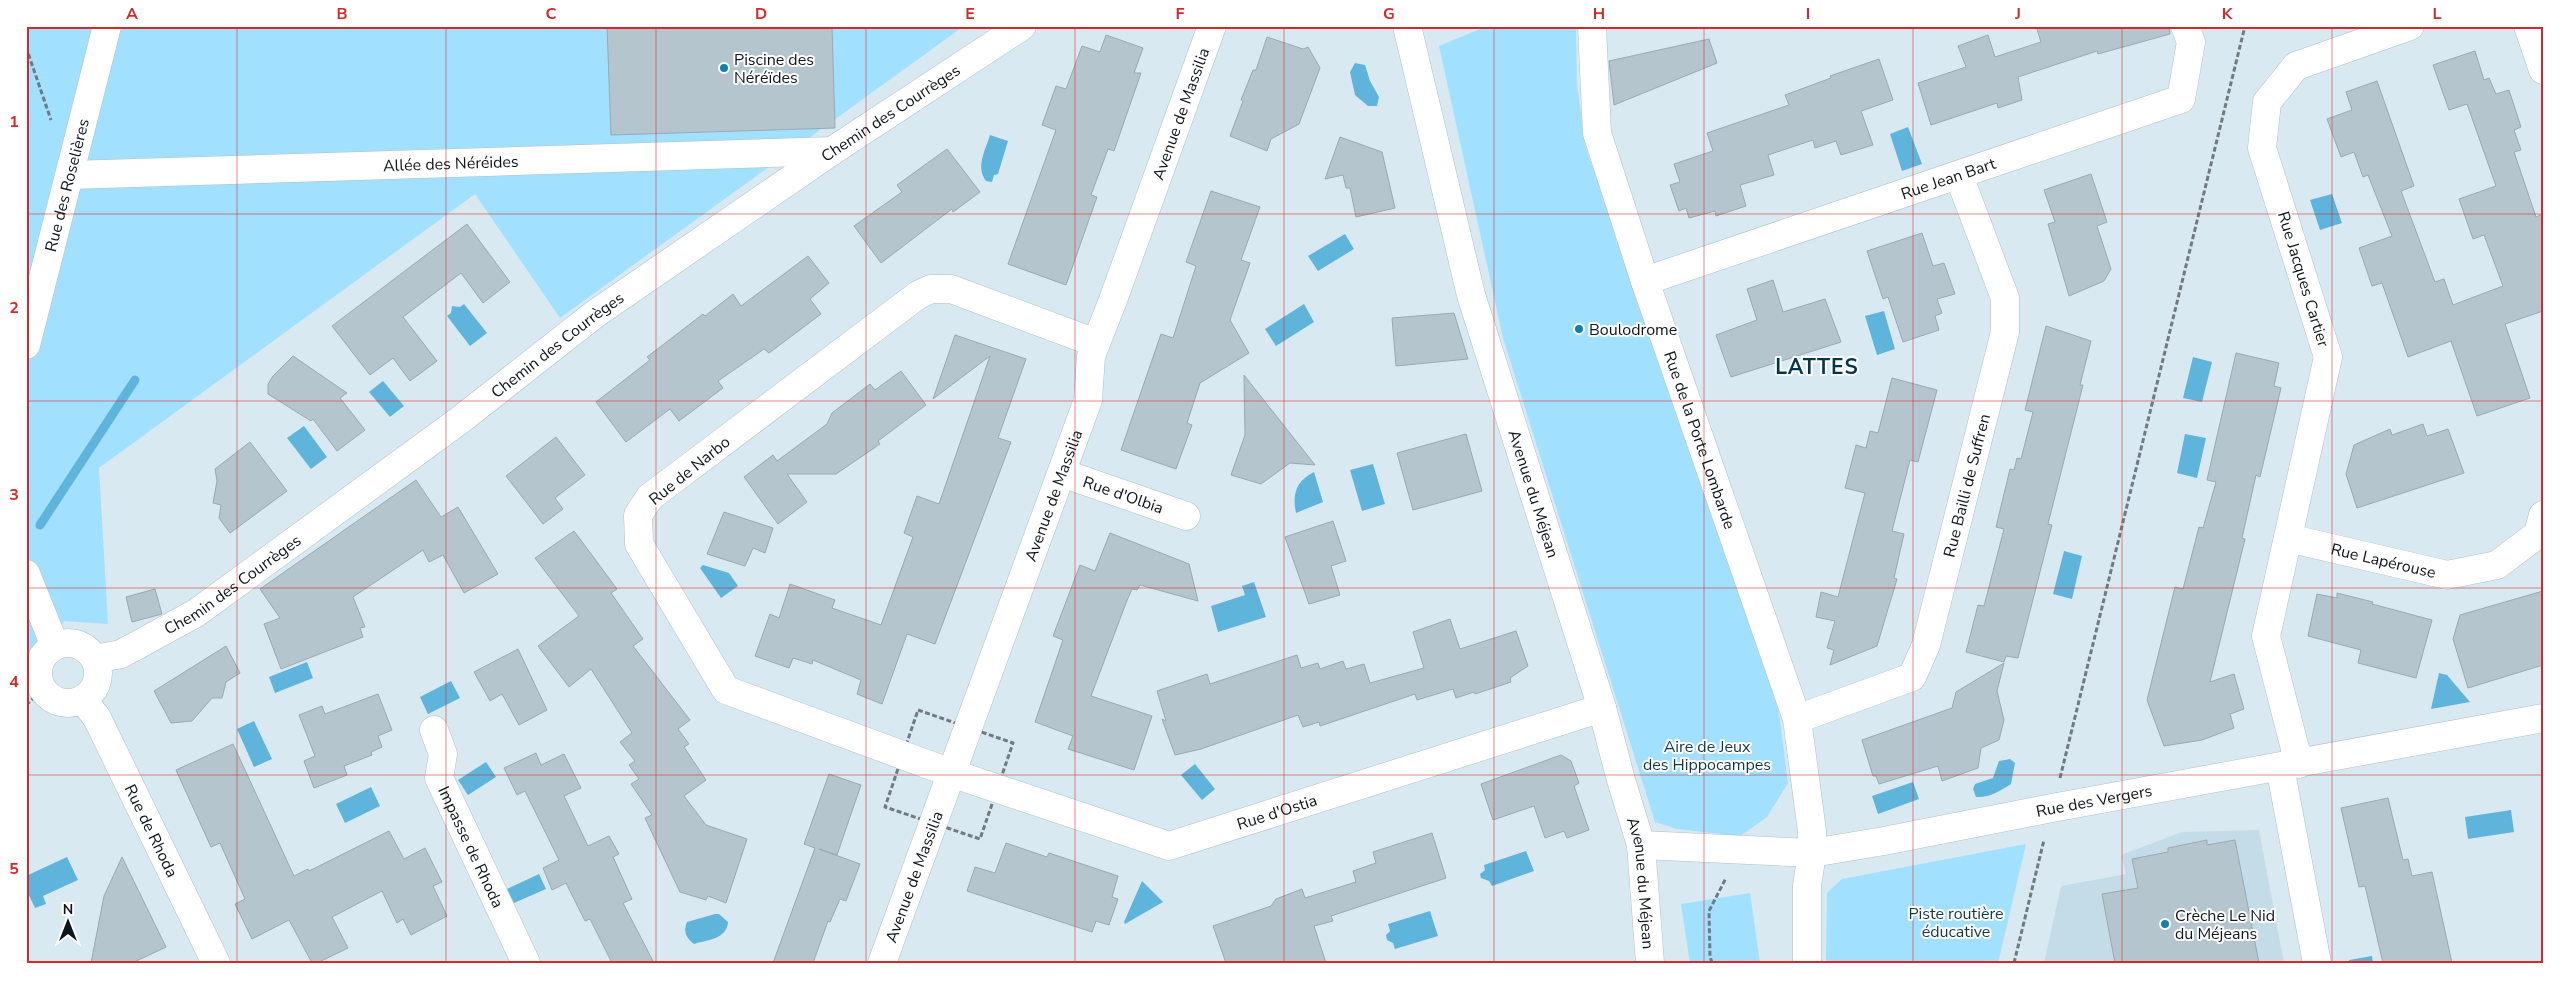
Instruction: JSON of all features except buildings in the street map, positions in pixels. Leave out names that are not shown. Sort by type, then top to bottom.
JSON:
[{"type":"street","name":"Rue des Roselières","points":[[26,345],[107,26]]},
{"type":"street","name":"Chemin des Courrèges","points":[[95,659],[121,654],[196,614],[460,420],[595,314],[832,151],[1022,26]]},
{"type":"street","name":"Avenue de Massilia","points":[[882,963],[1088,400],[1090,356],[1212,26]]},
{"type":"street","name":"Avenue du Méjean","points":[[1407,26],[1471,295],[1602,708],[1621,780],[1642,845],[1650,963]]},
{"type":"street","name":"Rue de la Porte Lombarde","points":[[1592,26],[1597,133],[1645,281],[1797,719],[1812,831],[1812,853],[1807,886],[1807,963]]},
{"type":"street","name":"Rue Jean Bart","points":[[1645,281],[1959,176],[2181,99],[2190,42],[2185,26]]},
{"type":"street","name":"Rue Jacques Cartier","points":[[2318,963],[2290,765],[2266,636],[2328,357],[2262,148],[2267,102],[2296,66],[2410,26]]},
{"type":"street","points":[[2528,26],[2543,70]]},
{"type":"street","name":"Allée des Néréides","points":[[70,176],[832,151]]},
{"type":"street","name":"Rue Bailli de Suffren","points":[[1797,719],[1912,678],[1926,646],[2005,332],[2005,298],[1959,176]]},
{"type":"street","name":"Rue de Narbo","points":[[951,773],[726,690],[639,544],[638,515],[650,497],[918,295],[931,289],[951,289],[1096,343]]},
{"type":"street","name":"Rue d'Olbia","points":[[1062,473],[1186,516]]},
{"type":"street","name":"Rue Lapérouse","points":[[2288,538],[2447,575],[2497,565],[2538,534],[2543,515]]},
{"type":"street","points":[[26,574],[55,646]]},
{"type":"street","points":[[73,643],[90,651],[95,659],[99,677],[91,694],[83,700],[66,704],[49,697],[34,697],[40,660],[55,646],[73,643]]},
{"type":"street","name":"Rue de Rhoda","points":[[83,700],[97,718],[216,963]]},
{"type":"street","name":"Rue d'Ostia","points":[[951,773],[1169,846],[1602,708]]},
{"type":"street","name":"Rue des Vergers","points":[[1642,845],[1812,853],[2543,718]]},
{"type":"street","name":"Impasse de Rhoda","points":[[434,730],[443,754],[438,778],[526,963]]},
{"type":"path","points":[[2014,963],[2245,26]]},
{"type":"path","points":[[1712,963],[1710,956],[1709,912],[1726,879],[1726,850]]},
{"type":"shaded area","points":[[1355,63],[1365,65],[1370,81],[1379,97],[1377,106],[1368,106],[1355,95],[1350,72]]},
{"type":"shaded area","points":[[1908,127],[1922,164],[1902,171],[1890,134]]},
{"type":"shaded area","points":[[990,135],[1008,141],[998,174],[994,175],[992,182],[986,181],[981,170],[982,158]]},
{"type":"shaded area","points":[[2332,194],[2342,223],[2320,230],[2310,200]]},
{"type":"shaded area","points":[[1345,234],[1354,249],[1318,271],[1308,256]]},
{"type":"shaded area","points":[[464,304],[487,333],[470,346],[447,316],[451,313],[452,306],[460,307]]},
{"type":"shaded area","points":[[1304,304],[1314,322],[1276,346],[1265,329]]},
{"type":"shaded area","points":[[1884,311],[1895,349],[1877,355],[1865,316]]},
{"type":"shaded area","points":[[2193,357],[2212,362],[2202,402],[2183,398]]},
{"type":"shaded area","points":[[383,381],[404,406],[390,417],[369,392]]},
{"type":"shaded area","points":[[304,426],[327,457],[311,469],[287,438]]},
{"type":"shaded area","points":[[2185,434],[2206,438],[2197,478],[2177,473]]},
{"type":"shaded area","points":[[1373,464],[1385,504],[1362,511],[1350,470]]},
{"type":"shaded area","points":[[1314,472],[1323,502],[1296,513],[1295,494],[1299,484]]},
{"type":"shaded area","points":[[2064,551],[2082,556],[2072,599],[2053,594]]},
{"type":"shaded area","points":[[703,565],[729,573],[738,586],[721,598],[700,568]]},
{"type":"shaded area","points":[[1254,582],[1266,617],[1218,632],[1211,606],[1245,595],[1242,586]]},
{"type":"shaded area","points":[[307,662],[313,678],[275,693],[269,677]]},
{"type":"shaded area","points":[[2439,673],[2447,675],[2470,702],[2431,709]]},
{"type":"shaded area","points":[[451,681],[460,698],[428,714],[420,697]]},
{"type":"shaded area","points":[[254,721],[272,759],[254,767],[237,729]]},
{"type":"shaded area","points":[[2010,759],[2015,763],[2011,784],[1990,795],[1976,797],[1973,789],[1975,784],[1993,778],[1999,761]]},
{"type":"shaded area","points":[[486,762],[496,777],[468,795],[458,780]]},
{"type":"shaded area","points":[[1195,764],[1215,789],[1202,800],[1181,775]]},
{"type":"shaded area","points":[[1913,782],[1919,799],[1878,814],[1872,796]]},
{"type":"shaded area","points":[[371,787],[380,806],[345,823],[336,804]]},
{"type":"shaded area","points":[[2511,810],[2514,832],[2468,839],[2465,817]]},
{"type":"shaded area","name":"Crèche Le Nid du Méjeans","points":[[2259,830],[2284,963],[2044,963],[2061,886],[2126,874],[2121,855],[2182,832]]},
{"type":"shaded area","points":[[1526,851],[1534,871],[1492,886],[1489,881],[1481,878],[1480,874],[1485,870],[1484,865]]},
{"type":"shaded area","points":[[67,857],[78,880],[43,896],[46,904],[35,908],[26,889],[26,876]]},
{"type":"shaded area","points":[[539,874],[546,889],[514,903],[507,889]]},
{"type":"shaded area","points":[[1142,881],[1163,902],[1125,924],[1124,922]]},
{"type":"shaded area","points":[[1430,911],[1438,936],[1395,949],[1393,943],[1387,940],[1386,935],[1390,931],[1388,924]]},
{"type":"shaded area","points":[[719,914],[728,922],[727,928],[716,938],[694,944],[686,934],[687,922]]},
{"type":"shaded area","points":[[2372,956],[2373,963],[2350,963],[2349,960]]},
{"type":"green space","points":[[26,26],[964,26],[560,318],[475,194],[99,468],[108,624],[64,621],[26,687]]},
{"type":"green space","name":"Aire de Jeux des Hippocampes","points":[[1487,26],[1576,26],[1577,84],[1585,145],[1778,705],[1788,783],[1767,817],[1740,836],[1677,829],[1655,822],[1503,338],[1439,46]]},
{"type":"green space","name":"Piste routière éducative","points":[[2026,844],[1998,963],[1826,963],[1827,893],[1842,879]]},
{"type":"green space","points":[[1750,893],[1760,963],[1690,963],[1681,904]]},
{"type":"waterway","points":[[40,525],[135,380]]},
{"type":"place","name":"Piscine des Néréïdes","points":[[724,68]]},
{"type":"place","name":"Boulodrome","points":[[1579,329]]},
{"type":"place","name":"Crèche Le Nid du Méjeans","points":[[2165,924]]},
{"type":"district","name":"LATTES","points":[[1817,367]]}]
